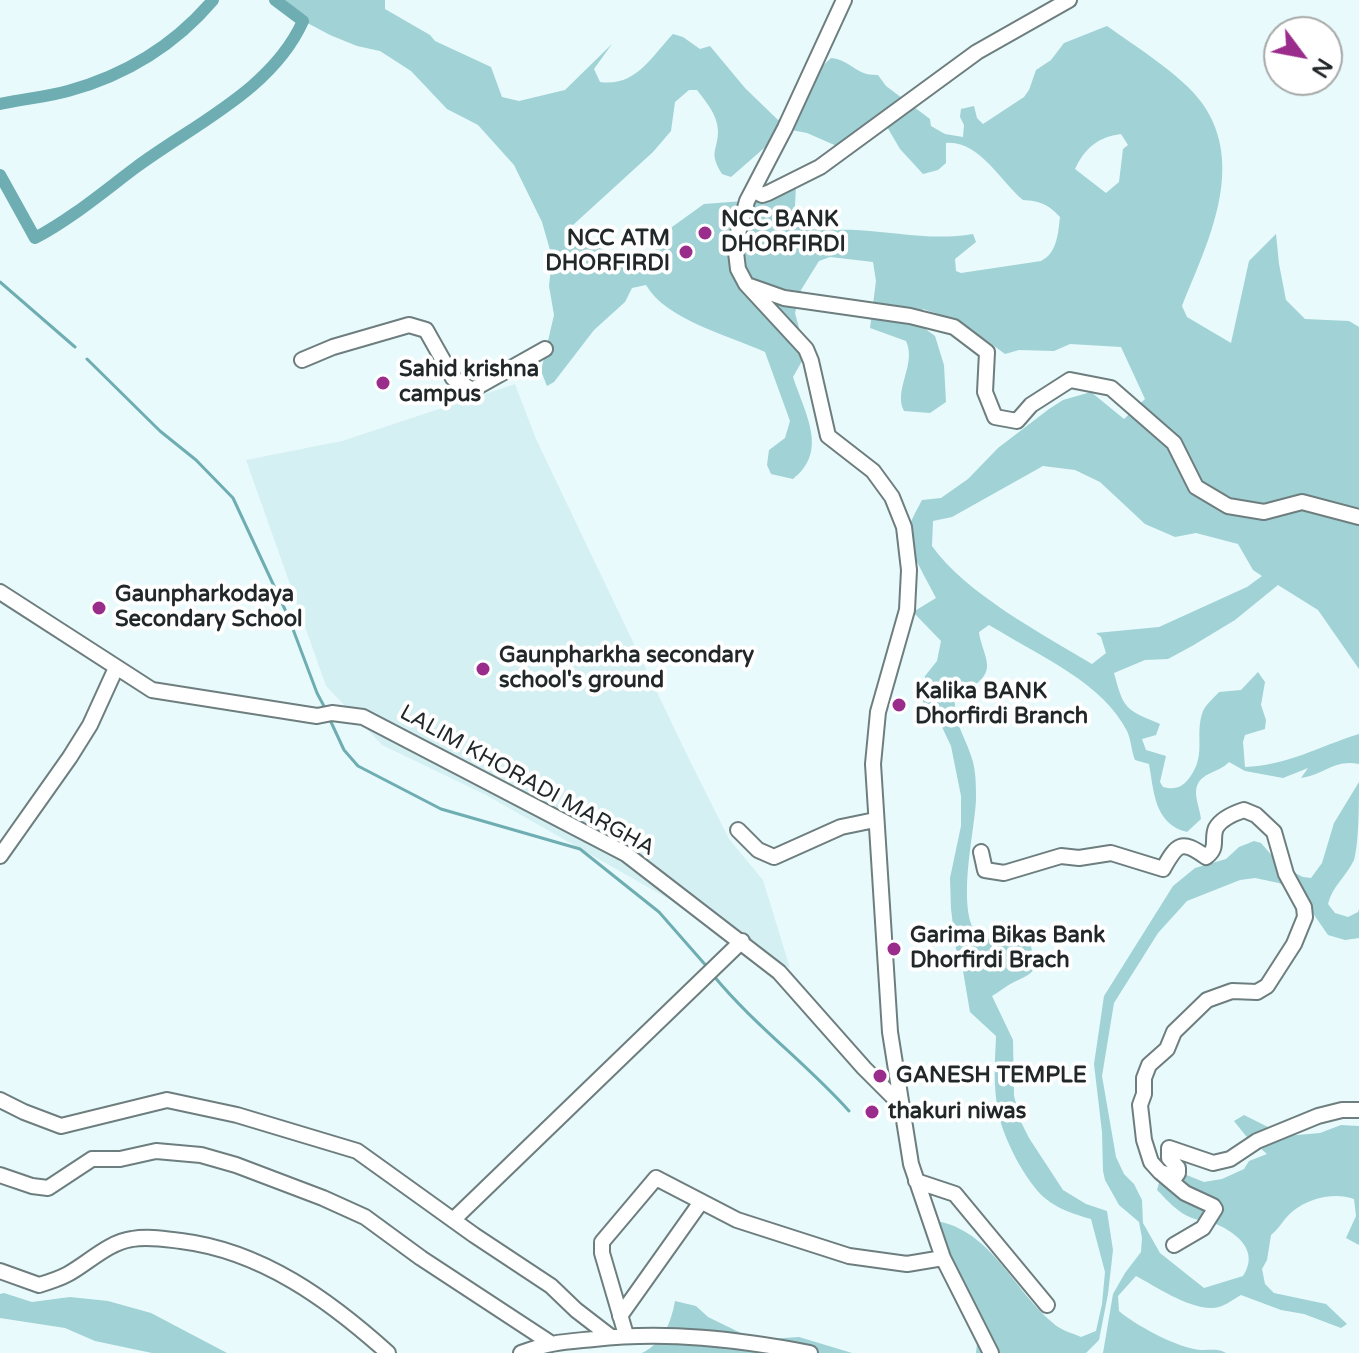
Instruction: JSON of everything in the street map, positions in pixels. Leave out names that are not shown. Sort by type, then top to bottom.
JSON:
[{"type":"street","points":[[844,0],[754,187],[742,215],[735,244],[738,269],[746,284],[806,349],[828,436],[873,471],[892,497],[904,527],[909,570],[907,610],[878,712],[873,764],[890,1032],[900,1105],[916,1181],[943,1258],[991,1353]]},
{"type":"street","points":[[754,187],[762,195],[820,167],[977,52],[1069,0]]},
{"type":"street","points":[[746,284],[784,298],[910,316],[954,327],[987,352],[985,392],[995,417],[1017,421],[1031,405],[1070,380],[1111,388],[1174,443],[1196,487],[1228,506],[1264,512],[1302,502],[1359,517]]},
{"type":"street","points":[[302,360],[333,347],[409,325],[426,330],[453,378],[472,390],[545,349]]},
{"type":"street","points":[[0,592],[116,668],[90,725],[0,856]]},
{"type":"street","name":"LALIM KHORADI MARGHA","points":[[116,668],[152,690],[317,716],[332,713],[363,717],[626,854],[779,972],[900,1105]]},
{"type":"street","points":[[981,852],[985,870],[991,872],[1004,873],[1061,856],[1079,858],[1111,853],[1163,869],[1172,851],[1182,845],[1192,847],[1206,857],[1211,854],[1215,849],[1216,829],[1223,821],[1244,810],[1256,815],[1274,832],[1286,874],[1304,907],[1305,917],[1294,944],[1267,986],[1257,992],[1232,991],[1207,1000],[1174,1032],[1167,1049],[1149,1065],[1144,1078],[1140,1105],[1144,1140],[1151,1162],[1185,1193],[1215,1209],[1203,1228],[1174,1245]]},
{"type":"street","points":[[738,830],[758,850],[774,857],[841,827],[875,820]]},
{"type":"street","points":[[453,1220],[742,941]]},
{"type":"street","points":[[0,1100],[61,1126],[167,1100],[237,1115],[357,1151],[551,1286],[576,1310],[618,1336]]},
{"type":"street","points":[[1160,1172],[1175,1177],[1178,1173],[1178,1168],[1169,1158],[1169,1148],[1213,1163],[1230,1159],[1257,1141],[1318,1116],[1342,1110],[1359,1110]]},
{"type":"street","points":[[0,1175],[48,1188],[92,1159],[120,1159],[156,1151],[201,1155],[236,1165],[365,1217],[432,1266],[549,1342]]},
{"type":"street","points":[[618,1336],[620,1316],[602,1253],[602,1242],[656,1178],[737,1220],[849,1256],[907,1264],[943,1258]]},
{"type":"street","points":[[916,1181],[955,1194],[1047,1305]]},
{"type":"street","points":[[620,1316],[701,1202]]},
{"type":"street","points":[[0,1271],[39,1285],[67,1275],[95,1255],[130,1239],[162,1238],[210,1244],[255,1260],[304,1286],[388,1353]]},
{"type":"street","points":[[521,1353],[549,1342],[641,1334],[724,1338],[810,1353]]},
{"type":"shaded area","points":[[273,0],[385,0],[385,9],[435,41],[491,67],[502,97],[519,101],[565,90],[612,44],[594,69],[600,82],[624,80],[650,61],[673,34],[700,49],[710,46],[745,88],[778,120],[801,99],[831,58],[864,73],[878,75],[886,86],[930,119],[931,126],[945,134],[963,137],[961,109],[974,106],[977,118],[983,124],[1024,97],[1036,70],[1051,60],[1064,43],[1107,26],[1183,82],[1202,103],[1215,127],[1221,153],[1222,179],[1211,231],[1182,306],[1187,317],[1231,343],[1249,261],[1276,234],[1286,300],[1305,319],[1349,321],[1359,327],[1359,669],[1318,610],[1278,585],[1235,620],[1168,659],[1145,660],[1114,673],[1120,694],[1128,707],[1160,724],[1156,735],[1142,739],[1146,750],[1166,756],[1160,782],[1163,787],[1181,786],[1195,769],[1201,720],[1208,703],[1219,692],[1241,690],[1258,672],[1265,682],[1261,705],[1266,720],[1265,729],[1245,735],[1245,767],[1289,759],[1359,734],[1359,764],[1336,765],[1301,778],[1308,768],[1283,778],[1245,771],[1229,762],[1204,777],[1197,785],[1201,819],[1187,832],[1176,828],[1162,814],[1149,764],[1135,760],[1127,731],[1103,699],[1071,674],[989,625],[979,632],[987,661],[984,676],[955,698],[958,723],[973,762],[976,780],[967,893],[972,927],[980,938],[1030,943],[1035,964],[1028,975],[992,996],[1013,1040],[1014,1096],[1021,1122],[1063,1190],[1086,1204],[1107,1211],[1113,1250],[1108,1294],[1099,1340],[1086,1353],[976,1353],[979,1326],[936,1221],[972,1236],[987,1249],[1039,1310],[1056,1325],[1081,1337],[1096,1331],[1105,1272],[1091,1219],[1051,1203],[1038,1192],[1023,1171],[1004,1133],[998,1111],[996,1036],[970,1012],[951,909],[950,878],[961,826],[961,796],[951,746],[942,727],[928,719],[923,702],[925,676],[937,661],[941,641],[913,612],[936,598],[914,554],[908,531],[922,500],[941,498],[968,479],[998,448],[1063,400],[1091,392],[1124,419],[1145,399],[1121,347],[1070,344],[1054,351],[1019,350],[1005,354],[966,327],[923,309],[916,322],[935,336],[944,365],[946,402],[930,413],[904,411],[901,394],[909,350],[906,341],[870,328],[876,281],[873,262],[830,257],[819,261],[801,290],[795,313],[806,354],[793,377],[808,418],[812,444],[804,468],[793,479],[771,474],[767,465],[769,450],[785,438],[790,421],[765,352],[683,317],[655,297],[646,285],[632,288],[625,302],[594,330],[554,382],[547,386],[541,371],[554,315],[549,286],[552,257],[542,222],[514,165],[478,125],[447,109],[411,71],[380,51],[357,46],[300,19]],"holes":[[[689,90],[697,90],[704,99],[717,124],[715,161],[722,174],[731,177],[786,129],[807,133],[839,147],[883,120],[900,149],[923,174],[938,170],[946,163],[946,143],[969,148],[1023,200],[1043,204],[1060,217],[1056,242],[1041,261],[961,273],[956,271],[955,259],[976,242],[973,234],[929,236],[794,226],[796,185],[757,200],[704,204],[672,227],[660,246],[635,266],[574,235],[573,225],[653,152],[671,131],[675,102]],[[1121,134],[1128,145],[1123,149],[1119,182],[1106,193],[1075,169],[1093,145]],[[1043,466],[1075,470],[1100,482],[1145,524],[1175,537],[1196,533],[1238,544],[1253,570],[1262,576],[1247,587],[1159,627],[1096,633],[1101,637],[1106,653],[1092,664],[984,596],[946,563],[932,546],[933,521],[952,517]]]},
{"type":"shaded area","name":"Gaunpharkha secondary school's ground","points":[[515,384],[536,439],[729,839],[763,880],[790,968],[486,795],[382,745],[326,686],[246,460],[342,441]]},
{"type":"shaded area","points":[[1359,782],[1356,853],[1328,904],[1335,913],[1348,917],[1359,909],[1359,938],[1345,940],[1328,935],[1299,893],[1279,883],[1255,878],[1240,880],[1187,901],[1158,933],[1114,1003],[1102,1076],[1116,1157],[1142,1200],[1143,1223],[1160,1253],[1204,1288],[1243,1276],[1249,1259],[1248,1252],[1239,1239],[1224,1228],[1177,1210],[1157,1190],[1160,1179],[1184,1174],[1204,1182],[1222,1179],[1244,1169],[1249,1161],[1267,1154],[1234,1121],[1244,1115],[1286,1136],[1320,1133],[1341,1125],[1359,1126],[1359,1245],[1346,1238],[1356,1216],[1354,1199],[1339,1196],[1322,1198],[1293,1211],[1271,1235],[1267,1260],[1262,1269],[1265,1284],[1274,1293],[1326,1304],[1347,1324],[1341,1328],[1241,1295],[1219,1307],[1198,1306],[1136,1276],[1118,1296],[1119,1311],[1144,1328],[1176,1343],[1226,1353],[1103,1353],[1113,1294],[1141,1252],[1142,1238],[1139,1222],[1119,1205],[1103,1171],[1094,1064],[1104,996],[1173,886],[1195,868],[1226,859],[1239,847],[1254,841],[1261,843],[1281,866],[1311,878],[1322,863],[1334,823]]},
{"type":"shaded area","points":[[0,1294],[32,1302],[70,1297],[108,1301],[151,1313],[227,1353],[152,1353],[95,1341],[65,1328],[0,1318]]},
{"type":"shaded area","points":[[675,1301],[696,1306],[708,1317],[745,1335],[768,1339],[799,1337],[852,1353],[642,1353],[665,1332]]},
{"type":"waterway","points":[[0,104],[68,91],[129,67],[165,45],[213,0]]},
{"type":"waterway","points":[[0,175],[35,238],[61,222],[230,104],[272,67],[303,21],[275,0]]},
{"type":"waterway","points":[[0,282],[75,347]]},
{"type":"waterway","points":[[87,359],[233,498],[288,616],[326,710]]},
{"type":"waterway","points":[[331,722],[344,750],[358,766],[441,809],[580,849],[659,912],[709,969]]},
{"type":"waterway","points":[[713,975],[849,1111]]},
{"type":"place","name":"NCC BANK DHORFIRDI","points":[[705,233]]},
{"type":"place","name":"NCC ATM DHORFIRDI","points":[[686,252]]},
{"type":"place","name":"Sahid krishna campus","points":[[383,383]]},
{"type":"place","name":"Gaunpharkodaya Secondary School","points":[[99,608]]},
{"type":"place","name":"Gaunpharkha secondary school's ground","points":[[483,669]]},
{"type":"place","name":"Kalika BANK Dhorfirdi Branch","points":[[899,705]]},
{"type":"place","name":"Garima Bikas Bank Dhorfirdi Brach","points":[[894,949]]},
{"type":"place","name":"GANESH TEMPLE","points":[[880,1076]]},
{"type":"place","name":"thakuri niwas","points":[[872,1112]]}]
